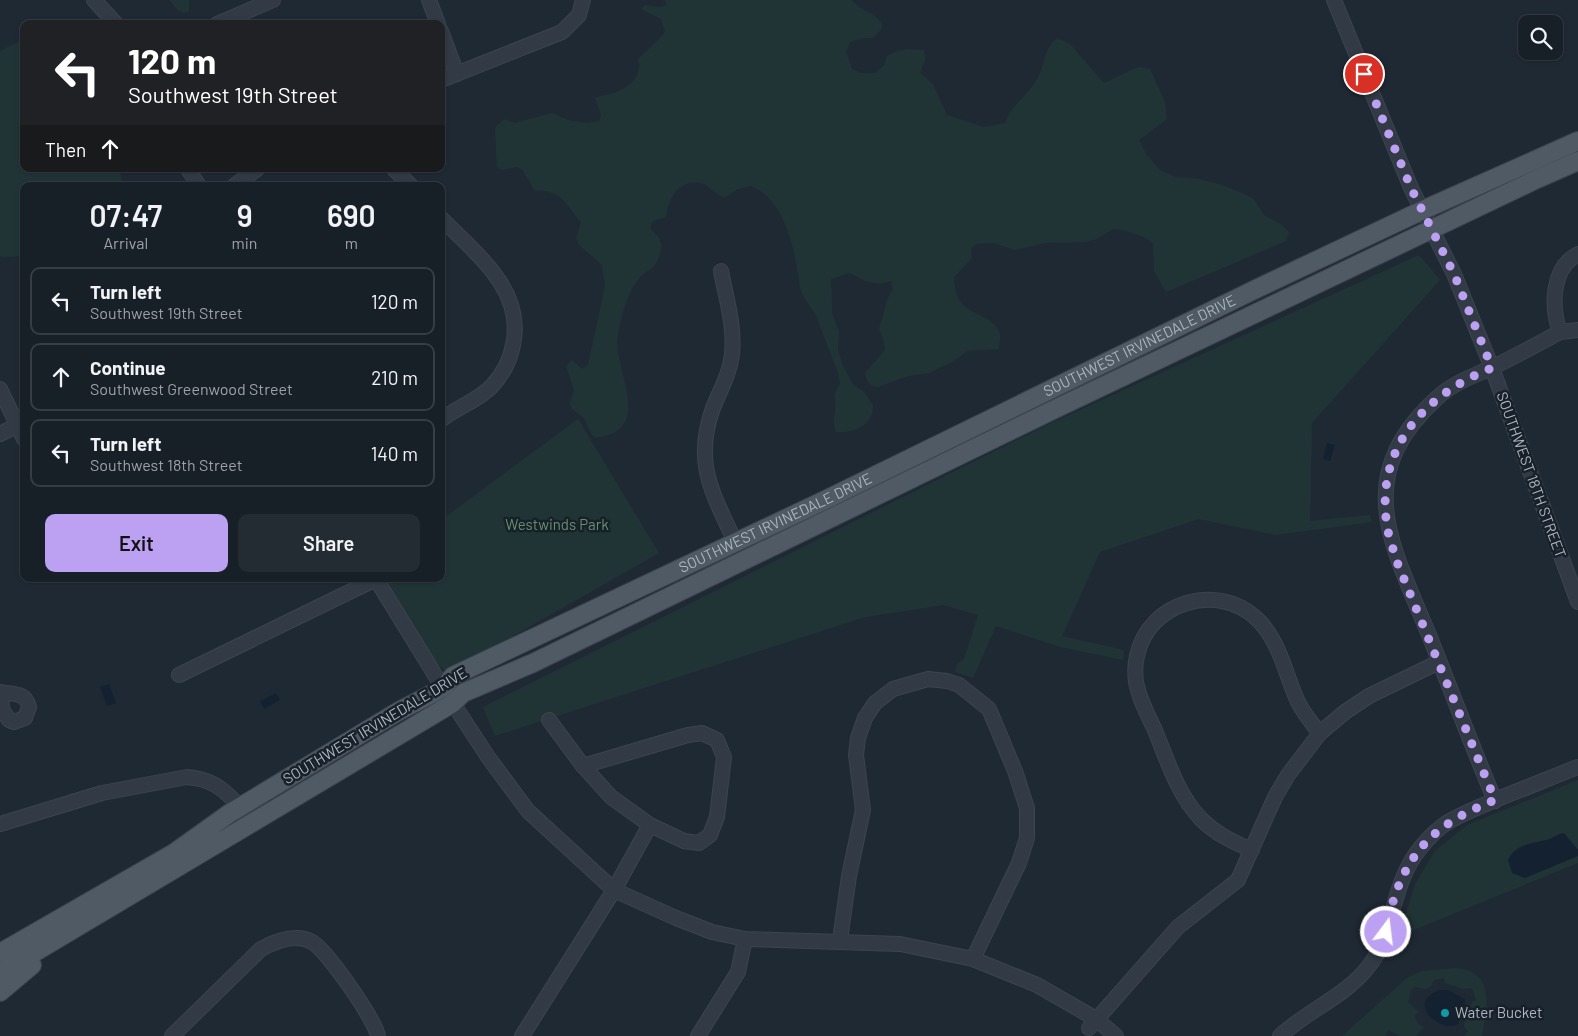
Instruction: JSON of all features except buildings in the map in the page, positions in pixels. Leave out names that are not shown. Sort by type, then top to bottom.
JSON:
[{"type":"main road","name":"SOUTHWEST IRVINEDALE DRIVE","points":[[0,953],[174,853],[240,807],[399,711],[443,688],[453,676],[1423,210],[1578,141]]},
{"type":"main road","name":"SOUTHWEST IRVINEDALE DRIVE","points":[[0,973],[453,703],[463,693],[533,663],[1432,229],[1578,161]]},
{"type":"main road","points":[[920,453],[929,471]]},
{"type":"main road","points":[[0,992],[17,976],[103,913]]},
{"type":"street","points":[[94,0],[112,20]]},
{"type":"street","points":[[226,20],[273,0]]},
{"type":"street","points":[[429,0],[436,20]]},
{"type":"street","points":[[445,78],[550,38],[572,23],[579,15],[582,0]]},
{"type":"street","name":"SOUTHWEST 18TH STREET","points":[[1334,0],[1411,188],[1454,274],[1492,368],[1578,602]]},
{"type":"street","points":[[445,42],[457,74]]},
{"type":"street","points":[[239,182],[253,172]]},
{"type":"street","points":[[397,172],[407,182]]},
{"type":"street","points":[[445,222],[503,284],[513,309],[515,323],[512,353],[500,376],[485,392],[445,417]]},
{"type":"street","points":[[1560,332],[1555,316],[1554,292],[1560,274],[1578,254]]},
{"type":"street","points":[[721,271],[732,329],[732,352],[730,370],[712,410],[705,466],[711,490],[735,542]]},
{"type":"street","points":[[1495,800],[1397,562],[1386,518],[1388,476],[1393,455],[1403,436],[1437,397],[1460,382],[1492,368],[1560,332],[1578,330]]},
{"type":"street","points":[[0,389],[20,424],[0,434]]},
{"type":"street","points":[[179,675],[370,582]]},
{"type":"street","points":[[378,582],[488,757],[528,811],[614,890],[712,932],[745,938],[808,942],[840,940],[900,944],[973,959],[1036,985],[1092,1024],[1116,1036]]},
{"type":"street","points":[[1252,850],[1231,842],[1200,818],[1189,805],[1173,775],[1136,681],[1137,656],[1148,631],[1157,620],[1172,608],[1186,602],[1214,599],[1231,602],[1246,609],[1268,630],[1299,704],[1320,733]]},
{"type":"street","points":[[1092,1024],[1178,927],[1238,880],[1275,797],[1288,775],[1320,733],[1345,712],[1369,696],[1439,662]]},
{"type":"street","points":[[840,940],[849,876],[864,810],[856,755],[858,738],[865,718],[875,703],[893,689],[928,679],[947,681],[959,684],[989,709],[1015,771],[1027,808],[1027,838],[1019,863],[973,959]]},
{"type":"street","points":[[0,692],[17,693],[24,697],[28,708],[24,718],[14,722],[5,717],[0,696]]},
{"type":"street","points":[[549,720],[583,766],[612,797],[650,825],[684,841],[699,843],[710,835],[717,817],[724,757],[717,740],[702,733],[688,735],[583,766]]},
{"type":"street","points":[[1280,1036],[1314,1009],[1352,985],[1370,965],[1382,942],[1394,899],[1408,866],[1427,840],[1444,824],[1495,800],[1578,767]]},
{"type":"street","points":[[0,824],[102,793],[187,777],[201,778],[216,784],[240,807]]},
{"type":"street","points":[[522,1036],[614,890],[650,825]]},
{"type":"street","points":[[172,1036],[261,949],[275,941],[294,938],[312,942],[326,955],[360,1002],[378,1036]]},
{"type":"street","points":[[698,1036],[738,972],[745,938]]},
{"type":"green space","points":[[169,0],[189,0],[189,11],[185,13],[178,10]]},
{"type":"green space","points":[[665,0],[852,0],[882,24],[881,30],[872,38],[863,38],[850,42],[846,52],[852,69],[861,73],[875,73],[884,65],[887,56],[895,52],[908,49],[924,50],[925,60],[920,73],[933,84],[947,115],[984,127],[1005,123],[1011,111],[1037,79],[1046,53],[1057,38],[1070,44],[1104,83],[1138,67],[1150,69],[1165,102],[1167,119],[1139,140],[1146,154],[1160,170],[1176,177],[1199,179],[1222,185],[1253,198],[1264,215],[1282,225],[1289,232],[1286,241],[1166,292],[1154,271],[1153,243],[1144,237],[1129,232],[1113,229],[1097,239],[1085,242],[1045,243],[1015,250],[993,243],[977,244],[971,248],[972,258],[954,277],[956,291],[960,301],[967,308],[989,320],[995,326],[1000,334],[999,349],[967,351],[954,361],[929,373],[908,376],[878,387],[872,386],[867,381],[865,373],[885,350],[879,328],[888,298],[893,289],[891,281],[880,284],[865,281],[850,273],[831,279],[832,313],[839,331],[838,350],[843,366],[853,384],[864,392],[873,405],[870,418],[861,427],[849,431],[836,432],[834,427],[836,404],[834,395],[840,384],[838,373],[815,313],[802,294],[792,244],[781,216],[773,203],[763,193],[751,186],[738,189],[724,198],[707,186],[693,182],[681,187],[676,192],[669,204],[666,217],[653,221],[650,228],[659,238],[662,246],[660,254],[655,265],[638,280],[629,295],[617,340],[618,354],[628,399],[628,412],[624,424],[614,433],[596,438],[592,435],[583,417],[572,409],[570,403],[574,390],[566,366],[572,360],[582,369],[588,365],[605,286],[602,265],[579,245],[576,238],[581,222],[562,199],[552,193],[534,190],[522,169],[516,167],[502,170],[497,167],[495,131],[496,126],[505,119],[515,123],[552,113],[571,121],[587,123],[599,121],[601,115],[595,98],[616,92],[632,82],[638,72],[638,59],[665,31],[661,19],[641,9],[645,5],[660,7],[667,5]]},
{"type":"green space","points":[[20,42],[20,172],[120,172],[122,182],[20,182],[20,256],[2,257],[0,255],[0,51]]},
{"type":"green space","points":[[1419,255],[1440,280],[1312,423],[1310,521],[1370,515],[1372,522],[1275,535],[1199,519],[1100,552],[1062,636],[1124,650],[1123,660],[1060,647],[996,626],[973,678],[955,672],[957,664],[964,659],[978,615],[943,605],[865,617],[495,736],[483,707],[1049,424]]},
{"type":"green space","name":"Westwinds Park","points":[[578,419],[659,553],[448,673],[436,663],[387,582],[445,582],[445,517]]},
{"type":"green space","points":[[1578,780],[1578,863],[1399,936],[1415,884],[1435,851],[1467,825]]},
{"type":"green space","points":[[1455,968],[1468,971],[1477,976],[1483,983],[1486,993],[1486,1014],[1482,1036],[1464,1036],[1468,1031],[1464,1027],[1465,1018],[1469,1019],[1473,1010],[1470,1009],[1472,1002],[1476,1000],[1472,988],[1463,989],[1445,983],[1444,978],[1434,980],[1431,986],[1426,989],[1416,987],[1411,990],[1408,1002],[1419,1012],[1414,1015],[1418,1024],[1424,1027],[1416,1036],[1400,1036],[1388,1030],[1385,1036],[1342,1036],[1407,978],[1422,971]]},
{"type":"water","points":[[1327,443],[1335,445],[1330,461],[1323,459]]},
{"type":"water","points":[[109,684],[116,703],[107,706],[100,687]]},
{"type":"water","points":[[276,693],[280,700],[264,709],[260,701]]},
{"type":"water","points":[[1564,833],[1578,850],[1578,856],[1525,878],[1512,873],[1508,860],[1515,851],[1524,846]]},
{"type":"water","points":[[1439,990],[1448,990],[1465,999],[1465,1005],[1458,1013],[1459,1023],[1453,1026],[1438,1022],[1426,1010],[1425,1003],[1429,996]]},
{"type":"place","name":"Water Bucket","points":[[1445,1013]]},
{"type":"route","points":[[1364,74],[1411,188],[1454,274],[1492,368],[1448,389],[1437,397],[1412,424],[1393,455],[1385,502],[1389,536],[1397,562],[1495,800],[1472,809],[1444,824],[1427,840],[1408,866],[1394,899],[1386,932]]}]
